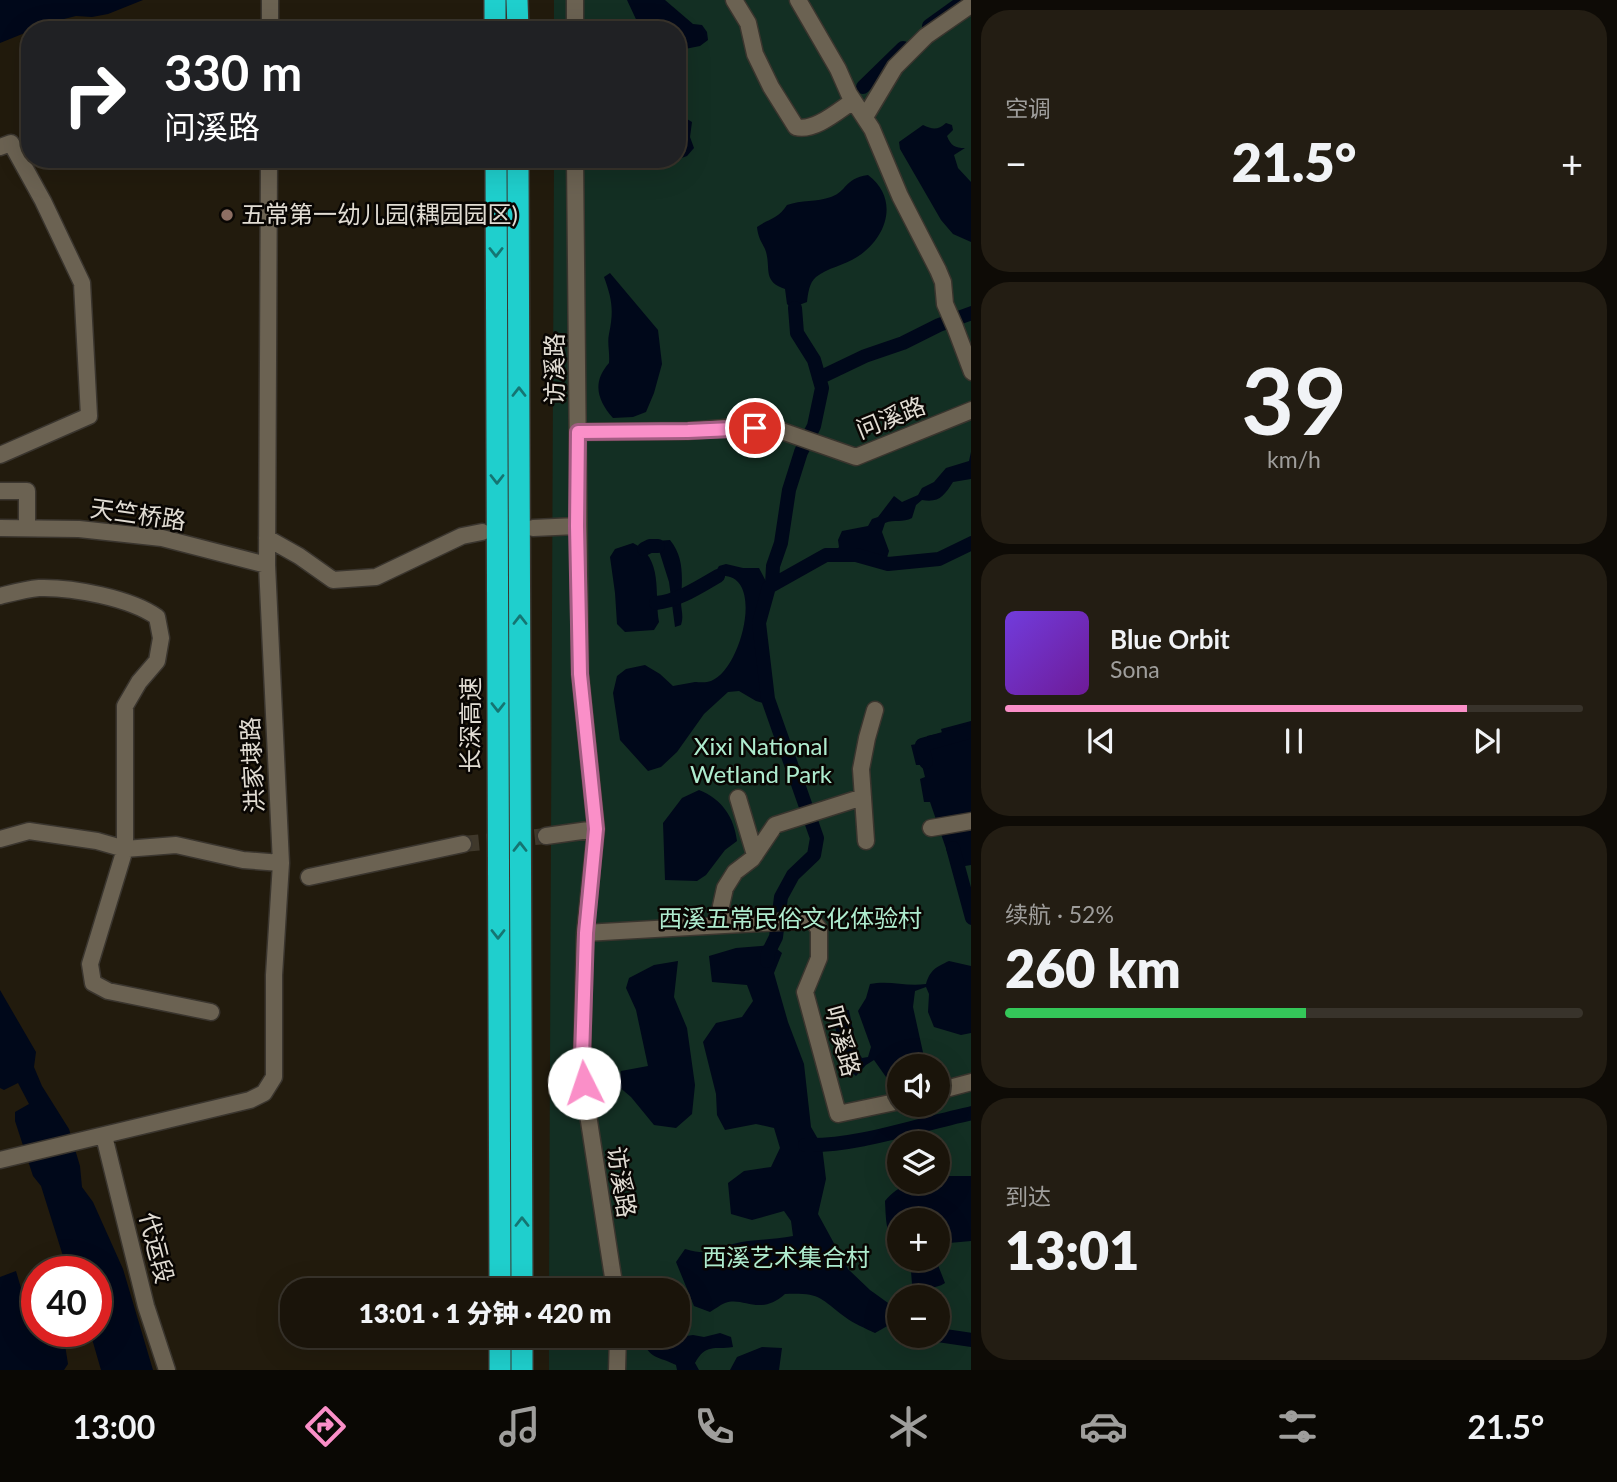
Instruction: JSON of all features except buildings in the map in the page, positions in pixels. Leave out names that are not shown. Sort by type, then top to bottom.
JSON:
[{"type":"highway","points":[[495,0],[495,21]]},
{"type":"highway","points":[[517,0],[517,21]]},
{"type":"highway","name":"长深高速","points":[[496,168],[500,1278]]},
{"type":"highway","name":"长深高速","points":[[518,168],[522,1278]]},
{"type":"highway","points":[[500,1348],[500,1370]]},
{"type":"highway","points":[[522,1348],[522,1370]]},
{"type":"street","points":[[270,0],[270,21]]},
{"type":"street","points":[[575,0],[575,21]]},
{"type":"street","points":[[734,0],[748,23],[755,54],[771,87],[796,127],[803,129],[827,119],[853,102]]},
{"type":"street","points":[[798,0],[838,69],[853,102],[865,117],[900,196],[939,270],[945,304],[971,372]]},
{"type":"street","points":[[865,117],[895,67],[926,36],[969,10]]},
{"type":"street","points":[[0,147],[10,143],[21,162]]},
{"type":"street","points":[[0,455],[89,416],[82,283],[24,168]]},
{"type":"street","name":"洪家埭路","points":[[6,1159],[250,1100],[264,1093],[274,1077],[274,975],[281,863],[267,565],[269,168]]},
{"type":"street","name":"访溪路","points":[[575,168],[580,674],[596,829],[586,933],[582,1057],[587,1108],[613,1278]]},
{"type":"street","name":"问溪路","points":[[578,432],[773,428],[856,457],[971,410]]},
{"type":"street","points":[[0,491],[27,491],[27,527]]},
{"type":"street","points":[[533,528],[577,526]]},
{"type":"street","name":"天竺桥路","points":[[0,528],[79,529],[162,538],[267,565]]},
{"type":"street","points":[[267,537],[333,580],[376,577],[462,536],[482,532]]},
{"type":"street","points":[[0,596],[38,588],[82,592],[143,607],[157,617],[161,638],[157,661],[139,682],[125,706],[125,849],[90,964],[93,983],[108,991],[211,1012]]},
{"type":"street","points":[[866,841],[861,769],[866,738],[875,710]]},
{"type":"street","points":[[738,797],[755,855]]},
{"type":"street","points":[[586,933],[722,925],[721,906],[725,888],[735,872],[755,855],[775,825],[863,797]]},
{"type":"street","points":[[931,828],[971,821]]},
{"type":"street","points":[[546,836],[596,829]]},
{"type":"street","points":[[0,839],[29,831],[97,841],[125,849],[176,845],[243,860],[281,863]]},
{"type":"street","points":[[309,877],[463,844]]},
{"type":"street","name":"听溪路","points":[[722,925],[812,920],[819,929],[819,958],[805,992],[838,1114],[887,1104]]},
{"type":"street","points":[[950,1088],[971,1082]]},
{"type":"street","name":"代运段","points":[[96,1138],[167,1370]]},
{"type":"street","points":[[617,1370],[618,1348]]},
{"type":"green space","name":"Xixi National Wetland Park","points":[[554,0],[971,0],[971,1370],[549,1370],[549,1348],[690,1348],[690,1278],[549,1278],[554,168],[686,168],[686,21],[554,21]]},
{"type":"water","points":[[0,0],[143,0],[108,14],[92,17],[21,21],[21,35],[0,43]]},
{"type":"water","points":[[627,0],[665,0],[693,24],[702,25],[708,40],[700,46],[686,49],[686,21],[637,21]]},
{"type":"water","points":[[686,118],[692,122],[690,137],[694,148],[687,156]]},
{"type":"water","points":[[946,123],[952,125],[953,130],[947,136],[950,142],[956,147],[965,148],[954,155],[958,168],[971,182],[971,242],[953,234],[941,220],[900,149],[899,142],[923,125],[935,129]]},
{"type":"water","points":[[868,175],[884,195],[886,206],[886,218],[876,240],[857,257],[816,277],[810,285],[807,302],[791,308],[787,304],[785,289],[770,278],[767,256],[757,227],[777,216],[787,205],[831,197],[854,179]]},
{"type":"water","points":[[610,273],[658,330],[662,364],[654,393],[646,412],[633,417],[613,418],[600,398],[600,377],[609,363],[611,305],[604,277]]},
{"type":"water","points":[[971,452],[971,479],[953,482],[944,495],[937,499],[922,500],[916,505],[912,518],[885,523],[882,532],[889,551],[885,564],[856,555],[832,555],[839,547],[838,540],[842,531],[868,526],[894,496],[902,502],[918,495],[922,488],[934,482],[946,468],[969,461]]},
{"type":"water","points":[[670,540],[682,569],[682,619],[681,625],[675,627],[669,582],[656,541]]},
{"type":"water","points":[[633,543],[643,550],[654,567],[659,622],[654,630],[625,632],[617,624],[610,557],[615,549]]},
{"type":"water","points":[[726,564],[759,568],[769,587],[759,623],[770,705],[756,701],[739,691],[728,692],[704,714],[677,752],[661,767],[648,771],[620,740],[613,693],[617,676],[626,669],[645,665],[673,686],[709,682],[722,673],[740,641],[745,603],[742,588],[733,578],[718,576],[716,571],[719,566]]},
{"type":"water","points":[[971,721],[971,865],[952,866],[930,802],[924,802],[920,779],[925,777],[922,765],[916,765],[911,745],[927,742],[927,736],[942,733],[941,729]]},
{"type":"water","points":[[699,790],[714,798],[726,810],[737,841],[725,850],[706,875],[697,881],[665,880],[663,823],[682,798]]},
{"type":"water","points":[[772,945],[782,953],[774,973],[804,1064],[811,1127],[822,1146],[826,1179],[818,1214],[848,1269],[887,1302],[887,1326],[875,1333],[848,1319],[824,1301],[806,1294],[785,1294],[776,1301],[760,1305],[732,1302],[710,1312],[694,1306],[690,1296],[690,1278],[683,1278],[676,1262],[685,1249],[705,1252],[740,1242],[793,1236],[791,1221],[784,1211],[752,1220],[731,1214],[728,1183],[744,1171],[771,1167],[780,1148],[774,1128],[756,1124],[725,1130],[717,1115],[716,1094],[703,1042],[716,1023],[742,1017],[753,1001],[747,985],[712,982],[709,956],[736,948]]},
{"type":"water","points":[[678,961],[674,997],[687,1028],[695,1085],[692,1114],[676,1128],[654,1125],[618,1086],[621,1071],[648,1066],[636,1010],[626,988],[629,978],[654,965]]},
{"type":"water","points":[[949,961],[971,966],[971,1033],[961,1035],[934,1027],[928,1012],[929,994],[926,987],[915,991],[913,1007],[923,1054],[887,1054],[887,1078],[874,1060],[856,1076],[844,1066],[833,1017],[840,1009],[849,1010],[857,1050],[862,1058],[868,1057],[871,1047],[858,1011],[870,984],[926,984],[929,975]]},
{"type":"water","points":[[0,990],[36,1052],[34,1067],[42,1086],[69,1129],[80,1166],[82,1187],[93,1202],[123,1269],[153,1370],[101,1370],[94,1347],[112,1347],[112,1256],[63,1256],[41,1186],[33,1176],[15,1121],[15,1112],[29,1104],[18,1083],[4,1090],[0,1088]]},
{"type":"water","points":[[950,1176],[971,1176],[971,1241],[950,1243],[950,1208],[887,1208],[887,1224],[885,1201],[891,1195],[950,1194]]},
{"type":"water","points":[[16,1271],[21,1288],[21,1347],[65,1347],[68,1364],[64,1370],[0,1370],[0,1277]]},
{"type":"water","points":[[911,1271],[940,1271],[945,1283],[941,1285],[912,1284]]},
{"type":"water","points":[[720,1333],[731,1337],[733,1347],[703,1352],[695,1363],[699,1370],[677,1370],[676,1365],[651,1354],[646,1348],[690,1348],[690,1335],[704,1337]]},
{"type":"water","points":[[762,1347],[782,1348],[779,1370],[730,1370],[737,1357]]},
{"type":"waterway","points":[[929,26],[965,0]]},
{"type":"waterway","points":[[863,87],[903,48]]},
{"type":"waterway","points":[[772,585],[773,566],[781,543],[789,490],[801,452],[814,426],[822,388],[814,360],[797,333],[795,308]]},
{"type":"waterway","points":[[819,378],[865,356],[903,343],[939,325],[971,313]]},
{"type":"waterway","points":[[767,961],[776,937],[781,897],[793,875],[814,855],[817,838],[768,699],[759,623],[769,587],[826,555],[856,555],[888,564],[939,559],[971,543]]},
{"type":"waterway","points":[[644,549],[658,546]]},
{"type":"waterway","points":[[656,603],[680,596],[718,576]]},
{"type":"waterway","points":[[926,762],[922,745],[971,731]]},
{"type":"waterway","points":[[953,848],[971,914]]},
{"type":"waterway","points":[[805,1145],[867,1139],[971,1113]]},
{"type":"waterway","points":[[950,1337],[971,1340]]},
{"type":"tunnel","points":[[463,844],[546,836]]},
{"type":"place","name":"五常第一幼儿园(耦园园区)","points":[[227,215]]},
{"type":"route","points":[[584,1083],[582,1057],[586,933],[596,829],[584,734],[580,674],[578,432],[755,428]]},
{"type":"park label","name":"西溪五常民俗文化体验村","points":[[790,919]]},
{"type":"park label","name":"西溪艺术集合村","points":[[786,1258]]}]
